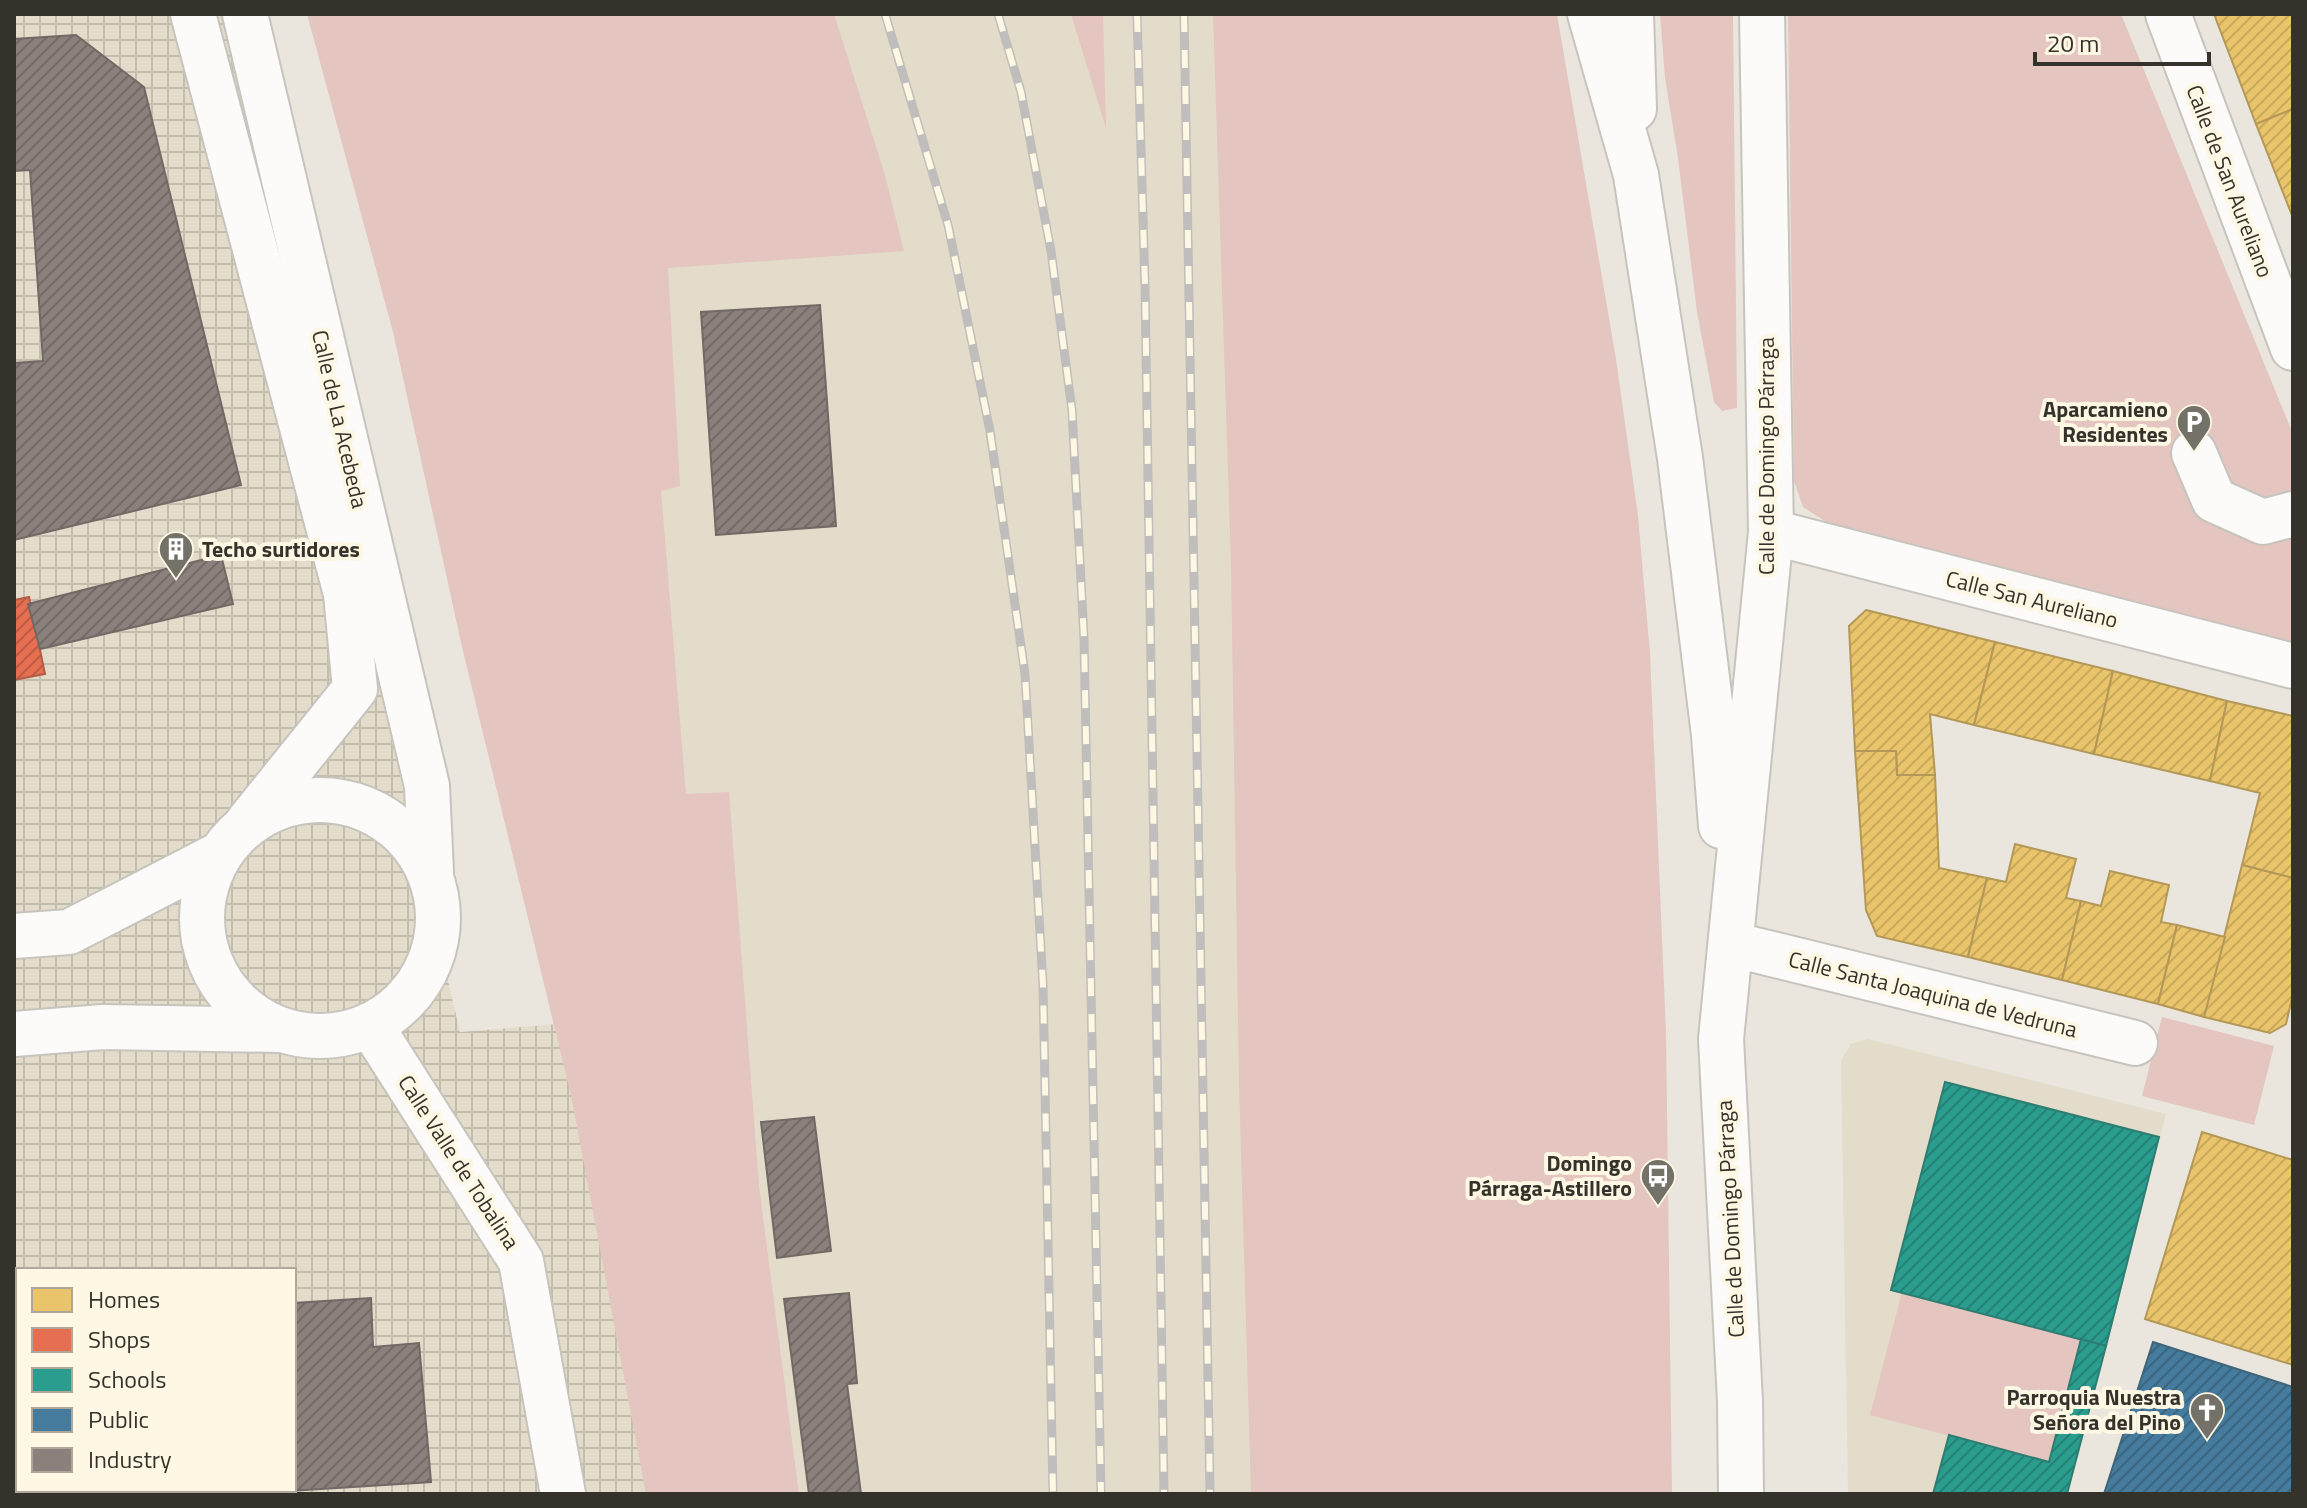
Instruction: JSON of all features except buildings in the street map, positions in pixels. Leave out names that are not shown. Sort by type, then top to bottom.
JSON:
[{"type":"street","name":"Calle de La Acebeda","points":[[245,14],[427,786],[431,872]]},
{"type":"street","name":"Calle de Domingo Párraga","points":[[1590,14],[1636,175]]},
{"type":"street","name":"Calle de Domingo Párraga","points":[[1631,14],[1636,175],[1682,474],[1714,735],[1731,944]]},
{"type":"street","name":"Calle de Domingo Párraga","points":[[1741,1494],[1740,1401],[1721,1039],[1771,532],[1762,14]]},
{"type":"street","name":"Calle de San Aureliano","points":[[2168,14],[2293,348]]},
{"type":"street","name":"Calle de La Acebeda","points":[[192,15],[346,594],[355,689],[248,822]]},
{"type":"street","points":[[2194,453],[2214,500],[2263,522],[2293,514]]},
{"type":"street","name":"Calle San Aureliano","points":[[1771,532],[2293,666]]},
{"type":"street","points":[[14,936],[69,932],[218,855],[248,822],[278,805],[319,797],[361,805],[408,836],[431,872],[440,920],[424,979],[405,1003],[371,1026],[319,1038],[278,1030],[103,1027],[14,1034]]},
{"type":"street","points":[[218,855],[201,907],[205,952],[222,986],[241,1007],[278,1030]]},
{"type":"street","name":"Calle Santa Joaquina de Vedruna","points":[[1731,944],[2135,1043]]},
{"type":"street","name":"Calle Valle de Tobalina","points":[[371,1026],[521,1261],[563,1494]]},
{"type":"shaded area","points":[[14,14],[222,14],[460,1032],[670,1015],[692,1494],[14,1494]]},
{"type":"shaded area","points":[[307,14],[834,14],[885,175],[904,251],[668,268],[680,486],[661,491],[686,794],[729,792],[759,1185],[799,1494],[646,1494],[571,1095],[462,647],[393,332]]},
{"type":"shaded area","points":[[594,14],[1320,14],[1366,1494],[799,1494],[759,1185],[662,795]]},
{"type":"shaded area","points":[[1071,14],[1103,14],[1106,128]]},
{"type":"shaded area","points":[[1213,14],[1557,14],[1616,359],[1638,516],[1650,653],[1666,1033],[1672,1494],[1251,1494],[1239,1084],[1231,565]]},
{"type":"shaded area","points":[[1660,14],[1733,14],[1737,408],[1722,411],[1714,402],[1697,312],[1665,78]]},
{"type":"shaded area","points":[[1788,14],[2121,14],[2293,434],[2293,644],[1831,525],[1803,507],[1794,481]]},
{"type":"shaded area","points":[[2162,1017],[2274,1046],[2254,1125],[2142,1096]]},
{"type":"shaded area","points":[[1868,1039],[2166,1114],[2067,1494],[1848,1494],[1841,1061],[1851,1044]]},
{"type":"shaded area","points":[[1902,1292],[2081,1339],[2049,1462],[1870,1415]]},
{"type":"railway","points":[[885,14],[948,225],[990,431],[1025,674],[1043,985],[1053,1494]]},
{"type":"railway","points":[[998,14],[1021,92],[1051,251],[1072,410],[1084,639],[1101,1494]]},
{"type":"railway","points":[[1137,14],[1145,286],[1164,1494]]},
{"type":"railway","points":[[1184,14],[1210,1494]]},
{"type":"place","name":"Aparcamieno Residentes","points":[[2194,453]]},
{"type":"place","name":"Techo surtidores","points":[[176,580]]},
{"type":"place","name":"Domingo Párraga-Astillero","points":[[1658,1207]]},
{"type":"place","name":"Parroquia Nuestra Señora del Pino","points":[[2207,1441]]}]
